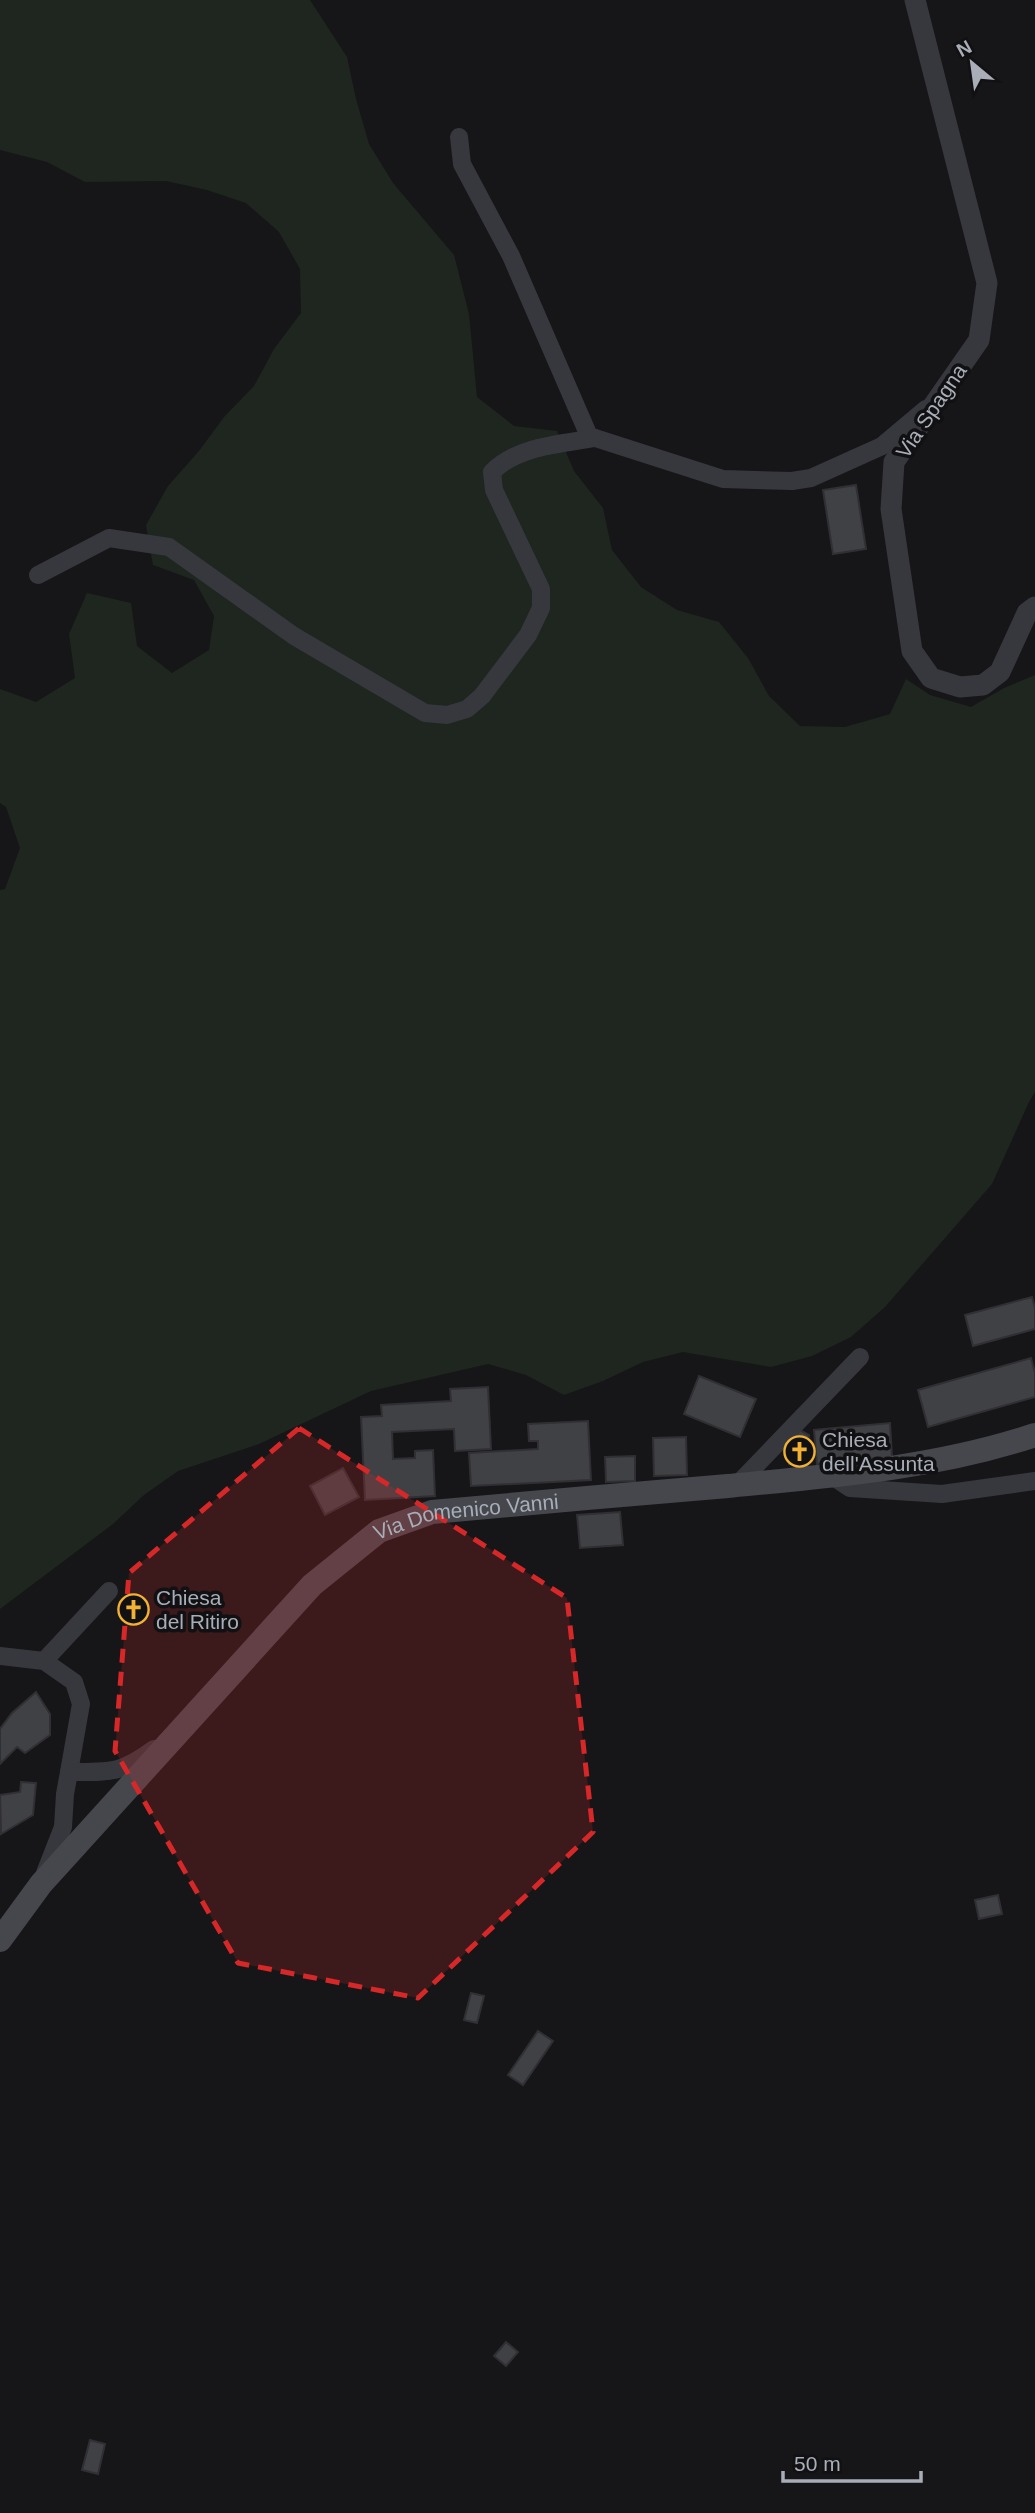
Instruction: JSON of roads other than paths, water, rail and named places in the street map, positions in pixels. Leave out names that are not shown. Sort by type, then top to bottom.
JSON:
[{"type":"main road","name":"Via Domenico Vanni","points":[[0,1940],[41,1884],[313,1585],[379,1531],[432,1512],[832,1476],[987,1451],[1035,1435]]},
{"type":"street","name":"Via Spagna","points":[[915,0],[987,283],[979,340],[894,463],[891,509],[912,651],[931,678],[960,687],[983,685],[1000,671],[1027,613],[1035,607]]},
{"type":"street","points":[[459,137],[462,164],[510,256],[589,436],[723,479],[792,481],[811,478],[882,446],[939,398]]},
{"type":"street","points":[[38,575],[109,538],[169,547],[294,636],[425,713],[447,715],[467,709],[482,696],[528,635],[541,608],[541,589],[494,490],[492,472],[502,462],[531,450],[595,438]]},
{"type":"street","points":[[737,1485],[860,1357]]},
{"type":"street","points":[[832,1476],[850,1488],[942,1494],[1035,1482]]},
{"type":"street","points":[[44,1661],[109,1591]]},
{"type":"street","points":[[0,1656],[44,1661],[74,1682],[80,1704],[65,1794],[63,1827],[41,1884]]},
{"type":"street","points":[[69,1772],[112,1773],[139,1760],[180,1730]]},
{"type":"place","name":"Chiesa dell'Assunta","points":[[799,1451]]},
{"type":"place","name":"Chiesa del Ritiro","points":[[133,1609]]}]
